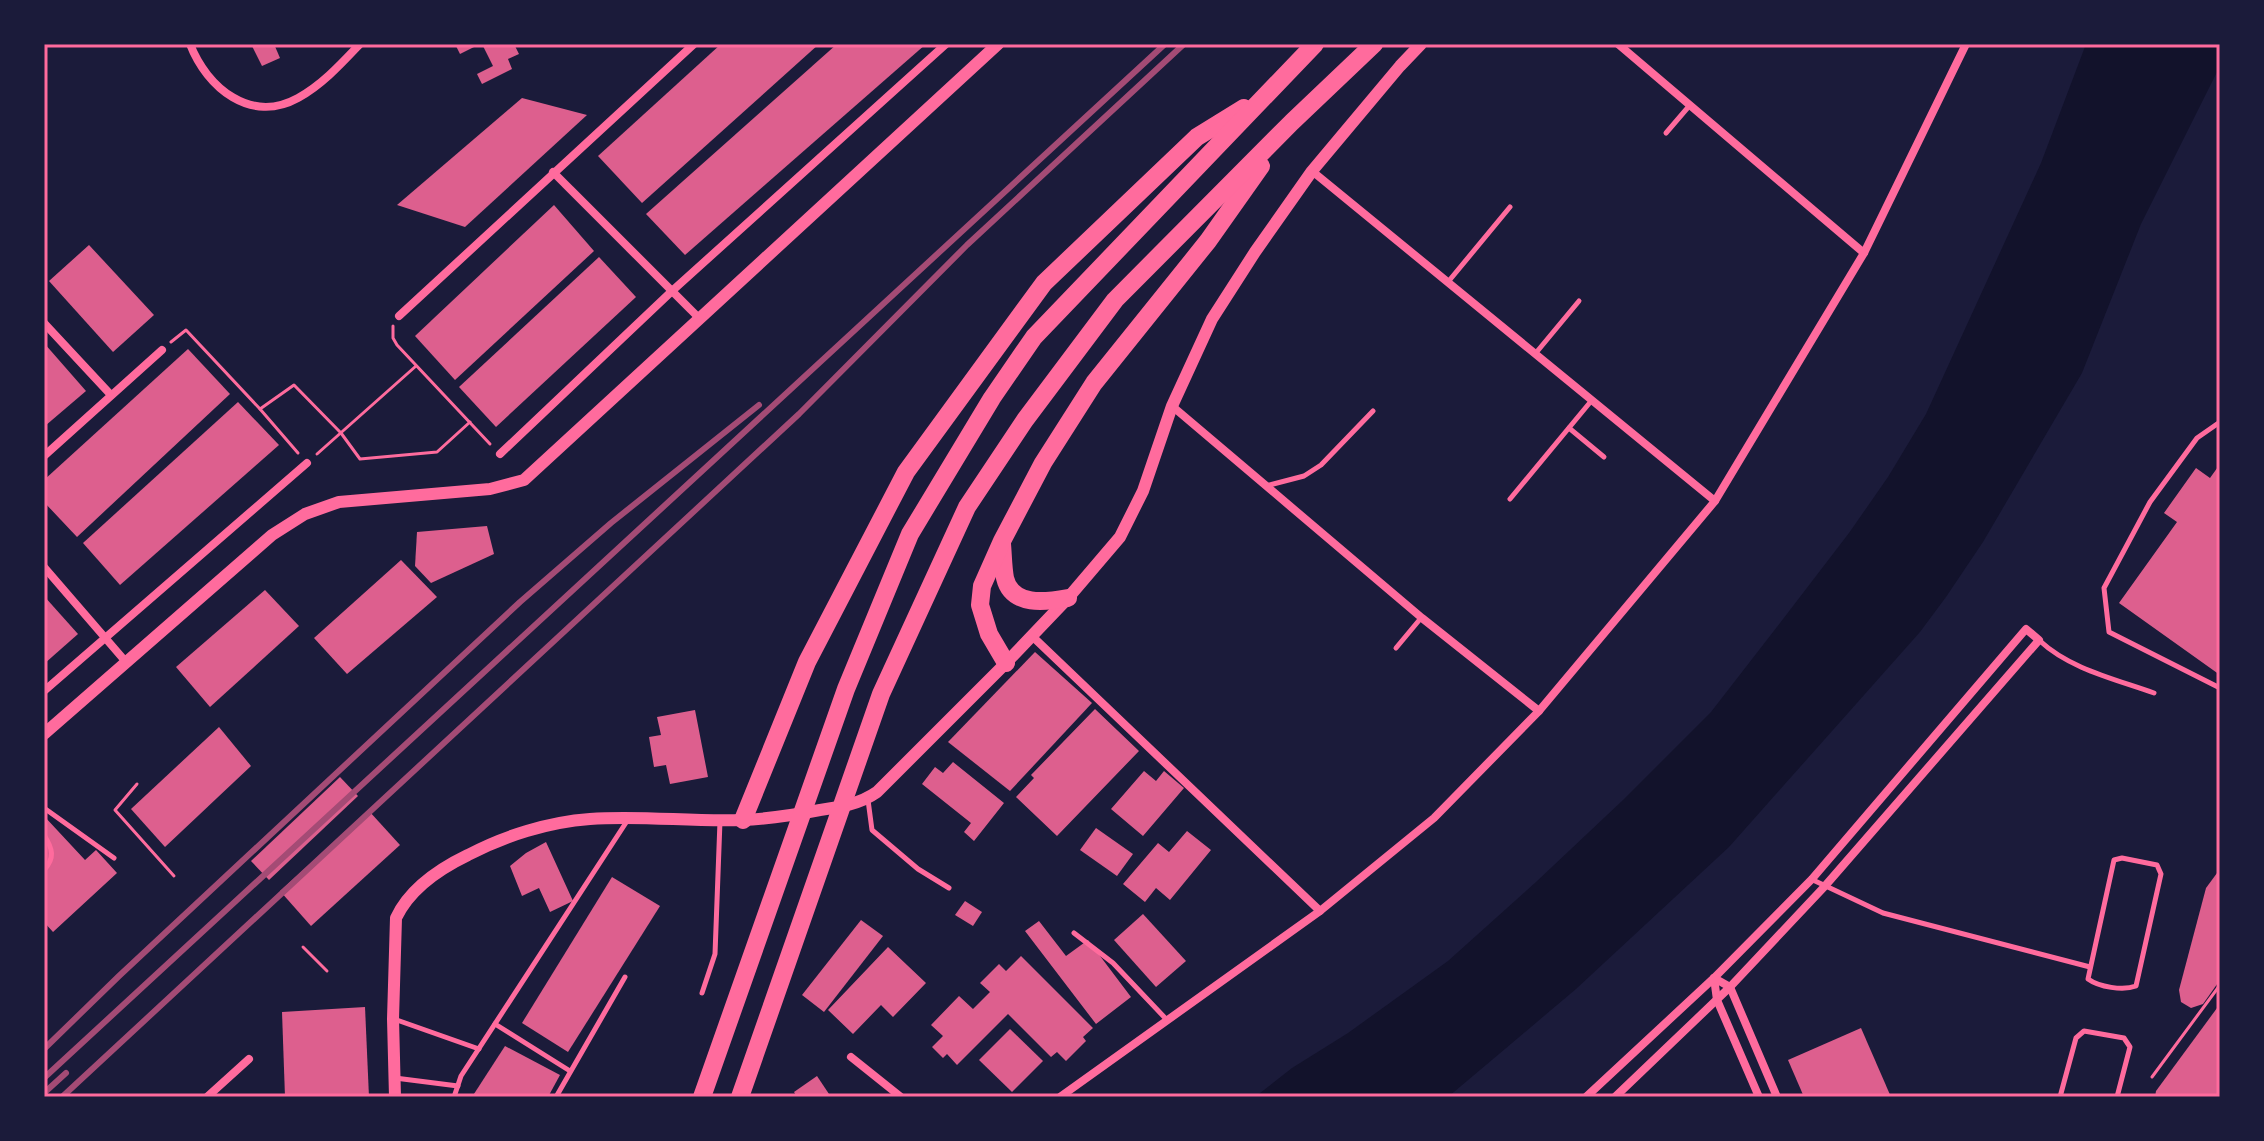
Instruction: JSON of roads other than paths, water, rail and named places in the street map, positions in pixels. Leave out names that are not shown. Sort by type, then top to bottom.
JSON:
[{"type":"highway","points":[[702,1097],[852,675],[910,534],[992,398],[1034,337],[1315,44]]},
{"type":"highway","points":[[740,1097],[881,694],[967,507],[1025,420],[1115,300],[1374,44]]},
{"type":"highway","points":[[743,820],[807,662],[906,472],[1044,283],[1197,137],[1267,93]]},
{"type":"highway","points":[[1006,663],[989,634],[980,605],[982,586],[1043,463],[1094,383],[1208,241],[1292,122]]},
{"type":"highway","points":[[1002,541],[1005,577],[1007,585],[1015,593],[1032,602],[1068,598]]},
{"type":"street","points":[[190,44],[198,64],[219,87],[240,102],[270,108],[298,98],[335,70],[360,44]]},
{"type":"street","points":[[399,316],[694,44]]},
{"type":"street","points":[[500,454],[672,291],[946,44]]},
{"type":"street","points":[[44,734],[272,535],[305,514],[339,502],[490,489],[524,480],[998,44]]},
{"type":"street","points":[[395,1097],[393,1019],[396,918],[402,906],[424,883],[447,865],[501,840],[587,819],[743,820],[810,812],[867,799],[1006,663],[1120,537],[1143,491],[1172,406],[1212,319],[1312,171],[1421,44]]},
{"type":"street","points":[[1618,44],[1864,253]]},
{"type":"street","points":[[1060,1097],[1320,911],[1434,818],[1539,711],[1715,501],[1864,253],[1966,44]]},
{"type":"street","points":[[1312,171],[1715,501]]},
{"type":"street","points":[[553,172],[700,319]]},
{"type":"street","points":[[44,323],[111,395]]},
{"type":"street","points":[[44,456],[162,350]]},
{"type":"street","points":[[1172,406],[1422,618],[1539,711]]},
{"type":"street","points":[[44,691],[307,463]]},
{"type":"street","points":[[46,574],[126,662]]},
{"type":"street","points":[[1586,1097],[1714,978],[1812,879],[2026,629],[2039,640],[1825,886],[1730,987],[1615,1097]]},
{"type":"street","points":[[1032,636],[1320,911]]},
{"type":"street","points":[[1714,978],[1730,987],[1777,1097]]},
{"type":"street","points":[[1714,978],[1717,1000],[1759,1097]]},
{"type":"street","points":[[851,1057],[901,1097]]},
{"type":"street","points":[[207,1097],[249,1059]]},
{"type":"lane","points":[[1666,133],[1690,105]]},
{"type":"lane","points":[[1448,282],[1510,207]]},
{"type":"lane","points":[[1535,354],[1579,301]]},
{"type":"lane","points":[[1510,499],[1592,400]]},
{"type":"lane","points":[[1266,486],[1304,476],[1321,465],[1373,411]]},
{"type":"lane","points":[[2220,422],[2197,438],[2150,502],[2104,588],[2109,632],[2220,688]]},
{"type":"lane","points":[[1569,428],[1604,457]]},
{"type":"lane","points":[[1396,648],[1422,618]]},
{"type":"lane","points":[[2039,640],[2052,652],[2071,662],[2154,693]]},
{"type":"lane","points":[[867,799],[872,830],[918,869],[949,888]]},
{"type":"lane","points":[[44,808],[114,858]]},
{"type":"lane","points":[[454,1097],[461,1076],[630,817]]},
{"type":"lane","points":[[702,993],[715,954],[720,820]]},
{"type":"lane","points":[[44,835],[52,855],[44,870]]},
{"type":"lane","points":[[2122,858],[2157,865],[2161,874],[2136,986],[2128,989],[2094,983],[2088,979],[2090,967],[2114,860],[2122,858]]},
{"type":"lane","points":[[1812,879],[1883,913],[2090,967]]},
{"type":"lane","points":[[1074,933],[1113,963],[1167,1020]]},
{"type":"lane","points":[[556,1097],[625,977]]},
{"type":"lane","points":[[393,1019],[479,1049]]},
{"type":"lane","points":[[495,1024],[570,1071]]},
{"type":"lane","points":[[2060,1097],[2076,1038],[2084,1031],[2124,1038],[2130,1047],[2117,1097]]},
{"type":"lane","points":[[395,1078],[458,1086]]},
{"type":"railway","points":[[44,1078],[1165,44]]},
{"type":"railway","points":[[62,1097],[799,414],[967,245],[1184,44]]},
{"type":"railway","points":[[44,1049],[520,602],[611,523],[759,405]]},
{"type":"railway","points":[[44,1093],[66,1073]]}]
